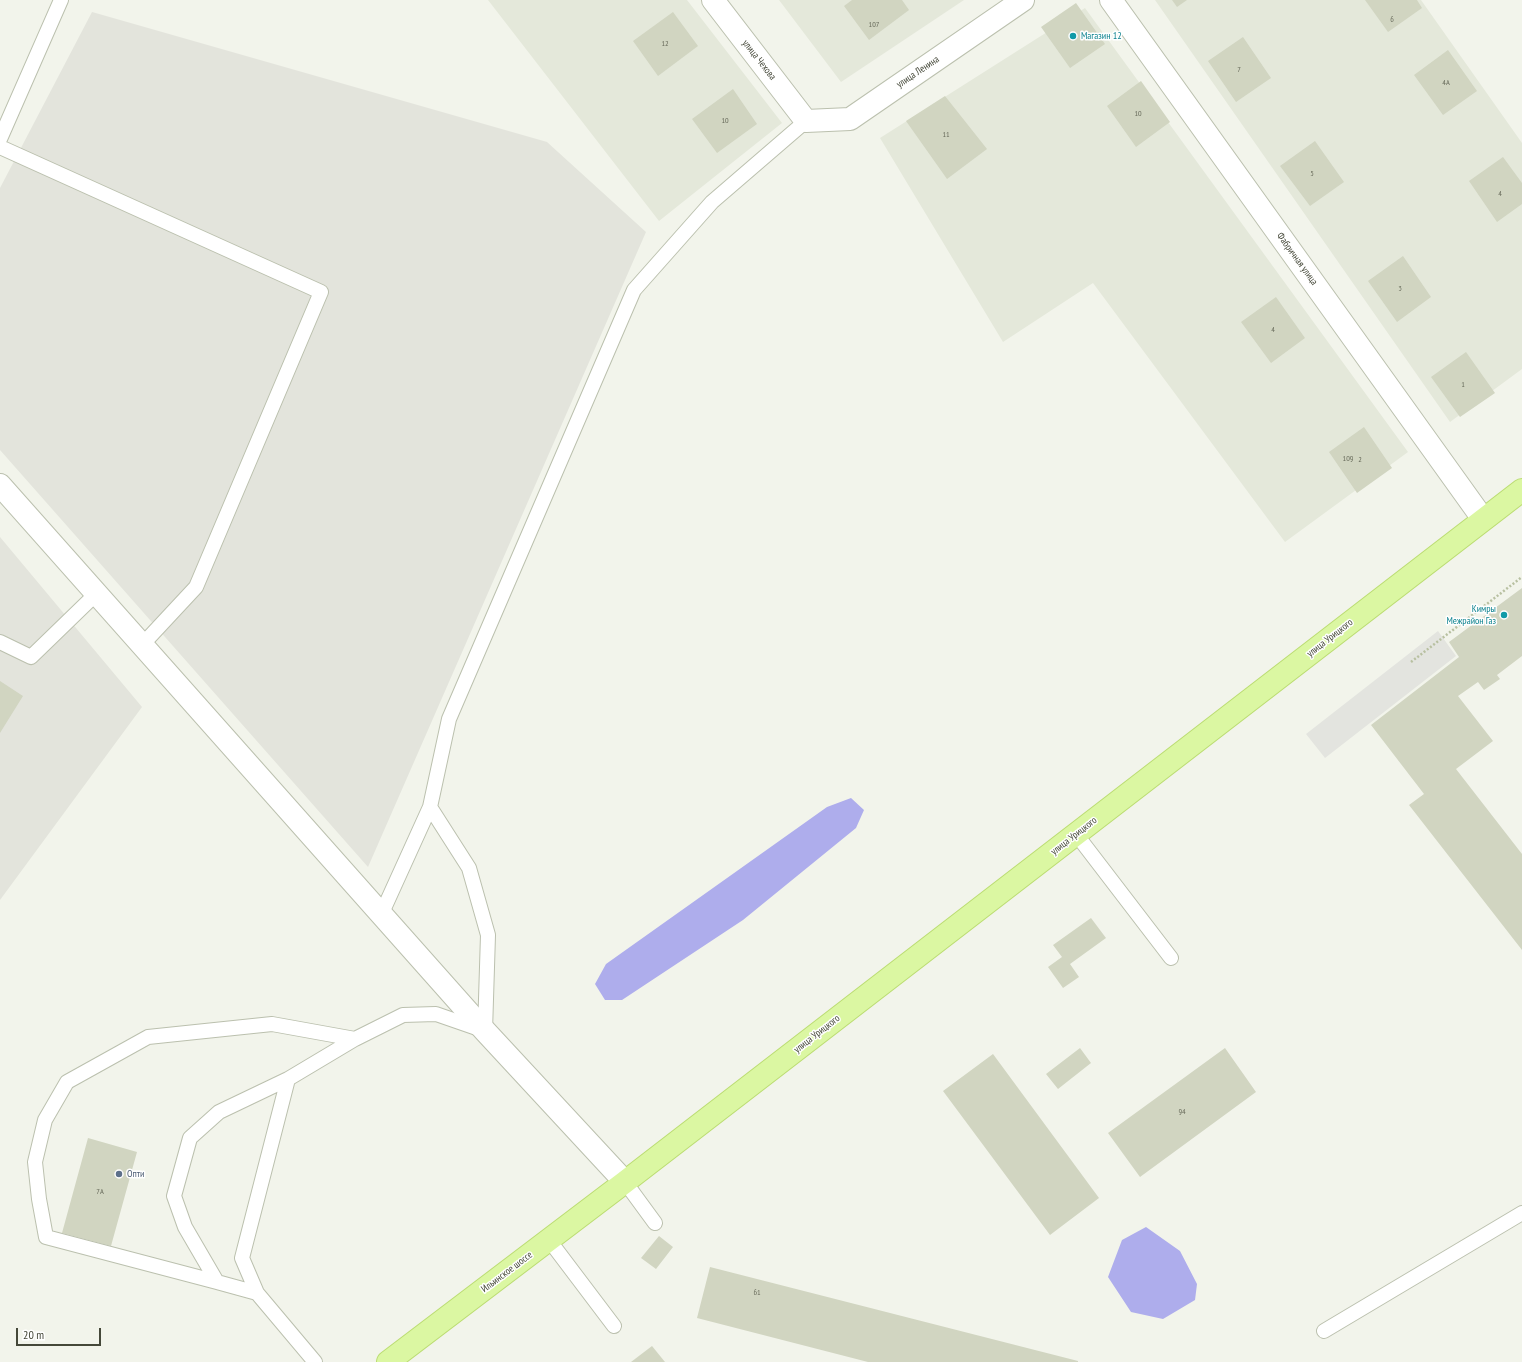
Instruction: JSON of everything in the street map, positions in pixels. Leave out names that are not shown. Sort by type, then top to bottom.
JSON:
[{"type":"main road","name":"улица Урицкого","points":[[625,1182],[1522,490]]},
{"type":"main road","name":"Ильинское шоссе","points":[[388,1362],[625,1182]]},
{"type":"street","name":"улица Чехова","points":[[713,0],[806,120]]},
{"type":"street","name":"улица Ленина","points":[[806,120],[850,119],[1023,0]]},
{"type":"street","name":"Фабричная улица","points":[[1112,0],[1483,519]]},
{"type":"street","points":[[0,485],[485,1031],[625,1182]]},
{"type":"lane","points":[[0,139],[61,0]]},
{"type":"lane","points":[[381,915],[430,807],[449,719],[634,290],[712,202],[806,120]]},
{"type":"lane","points":[[0,147],[321,292],[196,587],[142,645]]},
{"type":"lane","points":[[0,642],[31,656],[96,594]]},
{"type":"lane","points":[[217,1282],[185,1227],[174,1196],[190,1138],[219,1112],[288,1079],[355,1039],[403,1015],[436,1014],[485,1031],[488,935],[469,868],[430,807]]},
{"type":"lane","points":[[1076,834],[1171,958]]},
{"type":"lane","points":[[257,1293],[46,1237],[39,1199],[35,1162],[45,1120],[67,1082],[148,1037],[272,1024],[355,1039]]},
{"type":"lane","points":[[288,1079],[242,1258],[257,1293],[314,1362]]},
{"type":"lane","points":[[625,1182],[655,1223]]},
{"type":"lane","points":[[1324,1332],[1522,1213]]},
{"type":"lane","points":[[549,1240],[614,1326]]},
{"type":"path","points":[[1412,662],[1522,577]]},
{"type":"shaded area","points":[[488,0],[687,0],[782,123],[659,221]]},
{"type":"shaded area","points":[[779,0],[964,0],[841,82]]},
{"type":"shaded area","points":[[1155,0],[1421,0],[1522,143],[1522,369],[1450,422]]},
{"type":"shaded area","points":[[1085,8],[1408,452],[1285,542],[1093,283],[1003,342],[880,138]]},
{"type":"shaded area","points":[[92,12],[547,142],[646,232],[368,867],[0,450],[0,188]]},
{"type":"shaded area","points":[[0,537],[142,707],[0,900]]},
{"type":"shaded area","points":[[1438,631],[1456,656],[1325,758],[1306,734]]},
{"type":"water","points":[[851,798],[864,810],[856,828],[743,920],[622,1000],[605,1000],[595,984],[606,964],[827,807]]},
{"type":"water","points":[[1146,1227],[1180,1251],[1197,1284],[1195,1300],[1163,1319],[1131,1312],[1108,1277],[1122,1240]]},
{"type":"building","points":[[852,0],[902,0],[909,10],[869,40],[844,6]]},
{"type":"building","points":[[1172,0],[1187,0],[1177,7]]},
{"type":"building","points":[[1365,0],[1417,0],[1422,8],[1388,32]]},
{"type":"building","name":"Магазин 12","points":[[1076,3],[1105,44],[1070,68],[1041,27]]},
{"type":"building","points":[[673,12],[698,46],[658,76],[633,41]]},
{"type":"building","points":[[1243,37],[1271,78],[1236,102],[1208,61]]},
{"type":"building","points":[[1448,50],[1477,91],[1443,115],[1414,75]]},
{"type":"building","points":[[1141,81],[1170,122],[1136,147],[1107,106]]},
{"type":"building","points":[[733,89],[757,124],[717,153],[692,119]]},
{"type":"building","points":[[945,96],[987,149],[947,179],[906,121]]},
{"type":"building","points":[[1315,141],[1344,182],[1310,206],[1280,166]]},
{"type":"building","points":[[1503,157],[1522,183],[1522,204],[1497,222],[1469,181]]},
{"type":"building","points":[[1403,256],[1431,297],[1397,322],[1368,281]]},
{"type":"building","points":[[1276,297],[1305,338],[1271,363],[1241,322]]},
{"type":"building","points":[[1466,352],[1495,393],[1460,417],[1431,377]]},
{"type":"building","points":[[1364,427],[1392,468],[1357,493],[1329,452]]},
{"type":"building","points":[[1522,588],[1522,656],[1497,675],[1500,679],[1484,690],[1478,682],[1458,696],[1493,741],[1456,769],[1522,854],[1522,950],[1409,805],[1424,794],[1371,725],[1459,657],[1449,642]]},
{"type":"building","points":[[0,681],[23,696],[0,733]]},
{"type":"building","points":[[1091,918],[1106,938],[1070,964],[1079,977],[1063,988],[1048,967],[1062,957],[1053,945]]},
{"type":"building","points":[[1080,1048],[1091,1063],[1058,1089],[1046,1074]]},
{"type":"building","points":[[1225,1048],[1256,1092],[1140,1177],[1108,1133]]},
{"type":"building","points":[[993,1054],[1099,1198],[1050,1235],[943,1091]]},
{"type":"building","points":[[88,1138],[137,1152],[111,1246],[62,1233]]},
{"type":"building","points":[[659,1236],[673,1247],[656,1269],[641,1258]]},
{"type":"building","points":[[710,1267],[1078,1362],[868,1362],[697,1318]]},
{"type":"building","points":[[652,1346],[665,1362],[631,1362]]},
{"type":"place","name":"Магазин 12","points":[[1073,36]]},
{"type":"place","name":"Кимры Межрайон Газ","points":[[1504,615]]},
{"type":"place","name":"Опти","points":[[119,1174]]}]
